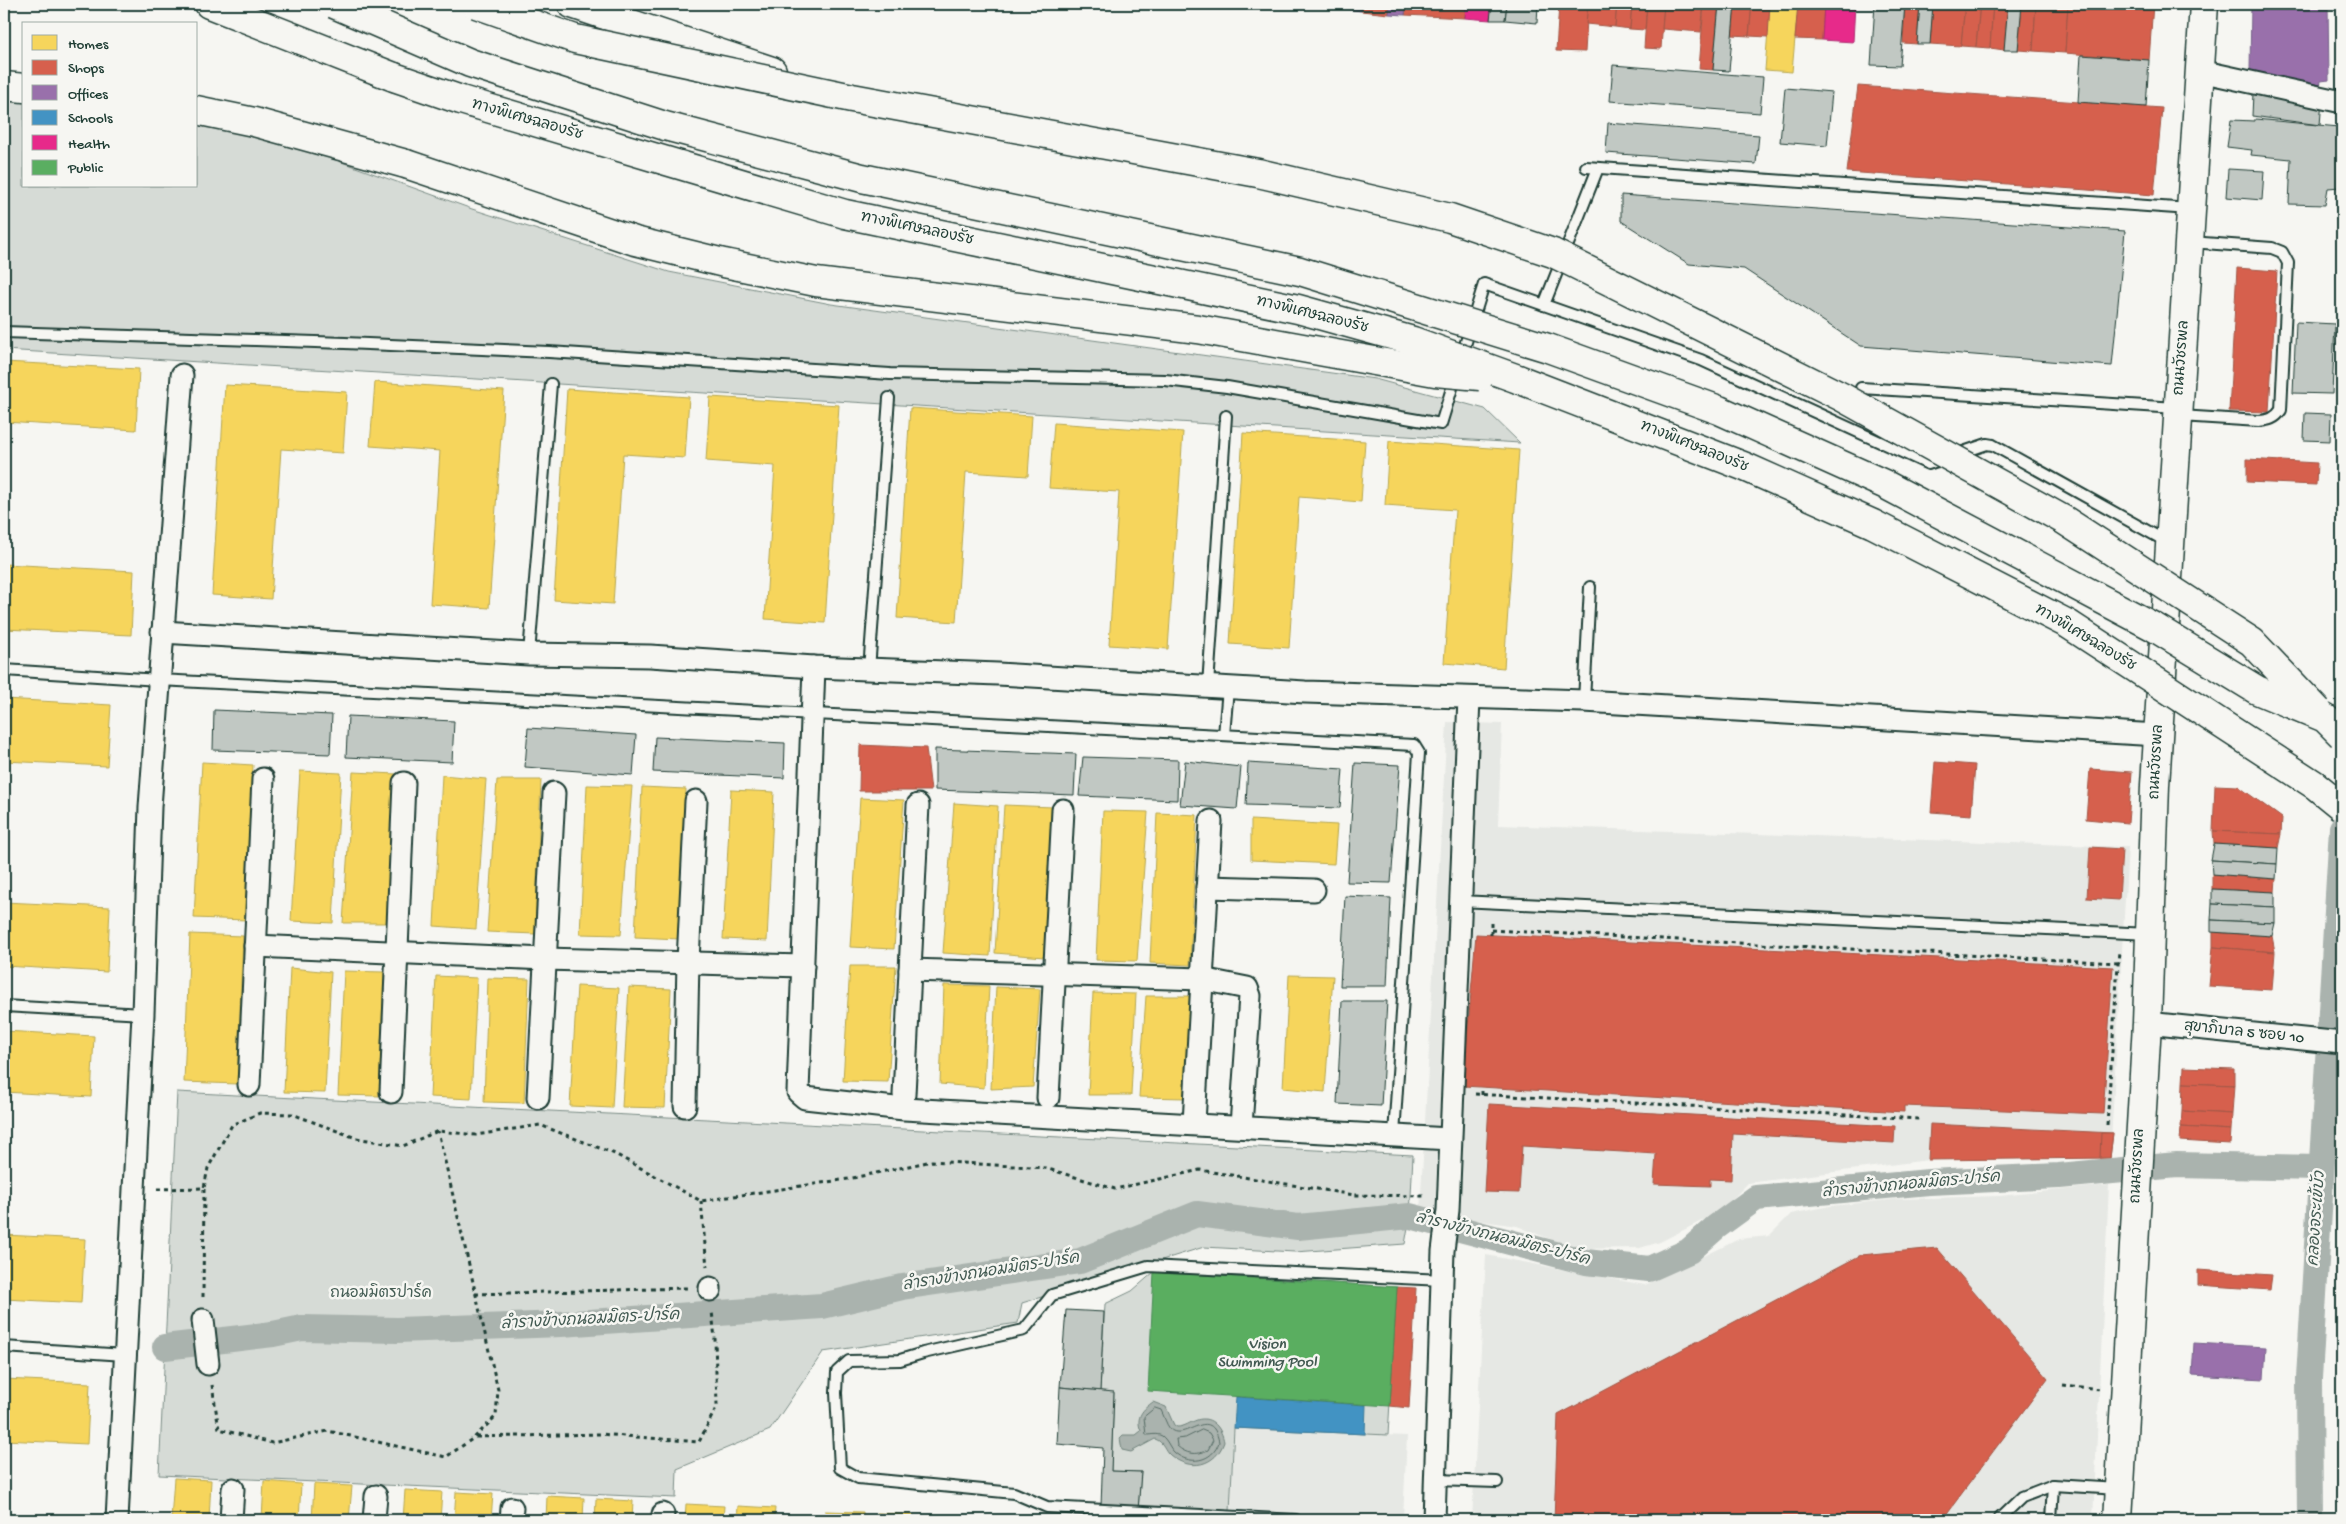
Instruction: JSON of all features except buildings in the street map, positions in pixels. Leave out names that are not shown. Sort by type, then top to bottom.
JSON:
[{"type":"main road","points":[[334,4],[470,63],[665,126],[862,178],[1050,216],[1300,271],[1548,348],[1719,410],[1884,484],[2154,627],[2257,690],[2334,726]]},
{"type":"main road","points":[[476,4],[575,39],[852,98],[1258,173],[1450,218],[1553,253],[1842,397],[2064,520],[2252,642],[2334,726]]},
{"type":"main road","points":[[572,4],[852,98]]},
{"type":"main road","name":"ถนนวัชรพล","points":[[2118,1520],[2147,1023],[2158,735],[2204,4]]},
{"type":"main road","name":"ทางพิเศษฉลองรัช","points":[[210,5],[461,100],[845,214],[1298,309],[1413,341],[1518,379],[1743,466],[1873,524],[2059,619],[2315,785],[2342,807]]},
{"type":"main road","points":[[4,86],[22,88]]},
{"type":"main road","points":[[198,110],[254,122],[406,164],[635,241],[724,263],[806,280],[1188,327],[1435,372],[1518,379]]},
{"type":"street","points":[[2200,72],[2341,102]]},
{"type":"street","points":[[117,1520],[143,1014],[150,806],[182,374]]},
{"type":"street","points":[[162,632],[530,654],[650,656],[814,667],[1218,687],[1584,701],[2158,735]]},
{"type":"street","points":[[814,667],[798,1092],[805,1098],[904,1109],[1194,1123],[1450,1139]]},
{"type":"street","points":[[1434,1520],[1443,1251],[1448,1196],[1469,698]]},
{"type":"street","points":[[249,1085],[263,779]]},
{"type":"street","points":[[391,1092],[404,783]]},
{"type":"street","points":[[538,1098],[554,793]]},
{"type":"street","points":[[685,1106],[688,961],[696,801]]},
{"type":"street","points":[[904,1095],[918,805]]},
{"type":"street","points":[[1048,1098],[1063,810]]},
{"type":"street","points":[[1194,1123],[1211,821]]},
{"type":"street","points":[[1207,888],[1314,890]]},
{"type":"street","points":[[255,946],[398,954],[688,961],[803,966]]},
{"type":"street","points":[[910,970],[1202,979],[1247,988],[1249,991],[1241,1126]]},
{"type":"street","name":"สุขาภิบาล 5 ซอย 10","points":[[2147,1023],[2342,1043]]},
{"type":"street","points":[[203,1320],[208,1364]]},
{"type":"street","points":[[231,1520],[233,1488]]},
{"type":"street","points":[[374,1520],[376,1496]]},
{"type":"lane","points":[[1586,167],[2191,210]]},
{"type":"lane","points":[[1544,305],[1598,168]]},
{"type":"lane","points":[[1861,388],[2259,420],[2277,416],[2281,410],[2288,264],[2282,252],[2272,248],[2189,242]]},
{"type":"lane","points":[[4,332],[336,342],[540,352],[890,374],[1165,380],[1227,387],[1441,424],[1484,284],[1701,360],[1928,464],[1987,444],[1993,445],[2170,544]]},
{"type":"lane","points":[[530,654],[551,384]]},
{"type":"lane","points":[[869,670],[889,398]]},
{"type":"lane","points":[[1224,735],[1218,687],[1226,416]]},
{"type":"lane","points":[[1584,701],[1590,587]]},
{"type":"lane","points":[[4,670],[159,680],[1414,745],[1419,753],[1394,1135]]},
{"type":"lane","points":[[1460,901],[2150,934]]},
{"type":"lane","points":[[4,1006],[143,1014]]},
{"type":"lane","points":[[1296,1520],[1047,1507],[1014,1493],[858,1478],[840,1468],[836,1393],[837,1372],[849,1362],[900,1360],[1024,1330],[1052,1295],[1148,1266],[1443,1280]]},
{"type":"lane","points":[[4,1347],[126,1355]]},
{"type":"lane","points":[[1436,1480],[1496,1482]]},
{"type":"lane","points":[[2051,1520],[2053,1485]]},
{"type":"lane","points":[[1998,1520],[2019,1499],[2053,1485],[2119,1489]]},
{"type":"path","points":[[1491,930],[2118,962],[2108,1074],[2107,1125]]},
{"type":"path","points":[[1482,1088],[1482,1095]]},
{"type":"path","points":[[1473,1104],[1474,1094],[1919,1119]]},
{"type":"path","points":[[203,1320],[204,1188],[208,1168],[232,1125],[260,1113],[292,1114],[356,1138],[403,1146],[438,1131],[476,1134],[540,1125],[615,1154],[701,1201],[848,1179],[932,1161],[1045,1168],[1115,1189],[1200,1170],[1354,1195],[1448,1196]]},
{"type":"path","points":[[208,1364],[219,1428],[272,1443],[328,1430],[446,1457],[475,1436],[496,1416],[498,1390],[438,1131]]},
{"type":"path","points":[[134,1190],[204,1188]]},
{"type":"path","points":[[475,1294],[710,1289],[701,1201]]},
{"type":"path","points":[[475,1436],[600,1434],[699,1442],[717,1406],[715,1339]]},
{"type":"path","points":[[2063,1385],[2125,1392]]},
{"type":"shaded area","points":[[1447,722],[1502,724],[1498,825],[2128,847],[2110,1158],[1928,1160],[1748,1183],[1721,1211],[1660,1242],[1640,1248],[1576,1249],[1517,1226],[1420,1212]]},
{"type":"shaded area","points":[[2109,1185],[2093,1520],[1472,1520],[1486,1255],[1645,1285],[1739,1239],[1769,1236],[1791,1214],[1830,1206],[1898,1199],[1999,1196]]},
{"type":"shaded area","points":[[1234,1428],[1407,1436],[1403,1519],[1230,1511]]},
{"type":"green space","points":[[4,96],[22,97],[22,188],[198,188],[198,123],[311,151],[472,209],[669,272],[831,304],[1375,379],[1485,409],[1520,443],[4,350]]},
{"type":"green space","name":"ถนอมมิตรปาร์ค","points":[[177,1092],[1413,1155],[1410,1216],[1405,1244],[1295,1252],[1204,1247],[1022,1303],[1018,1323],[823,1352],[770,1430],[677,1469],[676,1498],[159,1475]]},
{"type":"green space","points":[[1154,1272],[1397,1287],[1388,1435],[1234,1428],[1230,1511],[1138,1510],[1141,1472],[1111,1471],[1114,1393],[1100,1391],[1105,1304],[1132,1291]]},
{"type":"water","points":[[1153,1402],[1166,1407],[1174,1425],[1177,1427],[1202,1419],[1212,1421],[1219,1428],[1224,1442],[1215,1457],[1202,1464],[1186,1464],[1170,1455],[1160,1442],[1155,1439],[1131,1452],[1122,1450],[1120,1438],[1123,1435],[1136,1435],[1141,1431],[1139,1422],[1141,1414]]},
{"type":"waterway","name":"คลองจระเข้บัว","points":[[2310,1520],[2309,1378],[2342,828]]},
{"type":"waterway","name":"ลำรางข้างถนอมมิตร-ปาร์ค","points":[[165,1347],[273,1334],[302,1328],[397,1330],[561,1324],[822,1306],[902,1287],[1080,1261],[1197,1214],[1298,1227],[1410,1216],[1586,1262],[1649,1269],[1689,1251],[1716,1227],[1756,1198],[1929,1182],[2059,1176],[2177,1165],[2321,1168]]},
{"type":"water label","name":"Vision Swimming Pool","points":[[1267,1354]]}]
